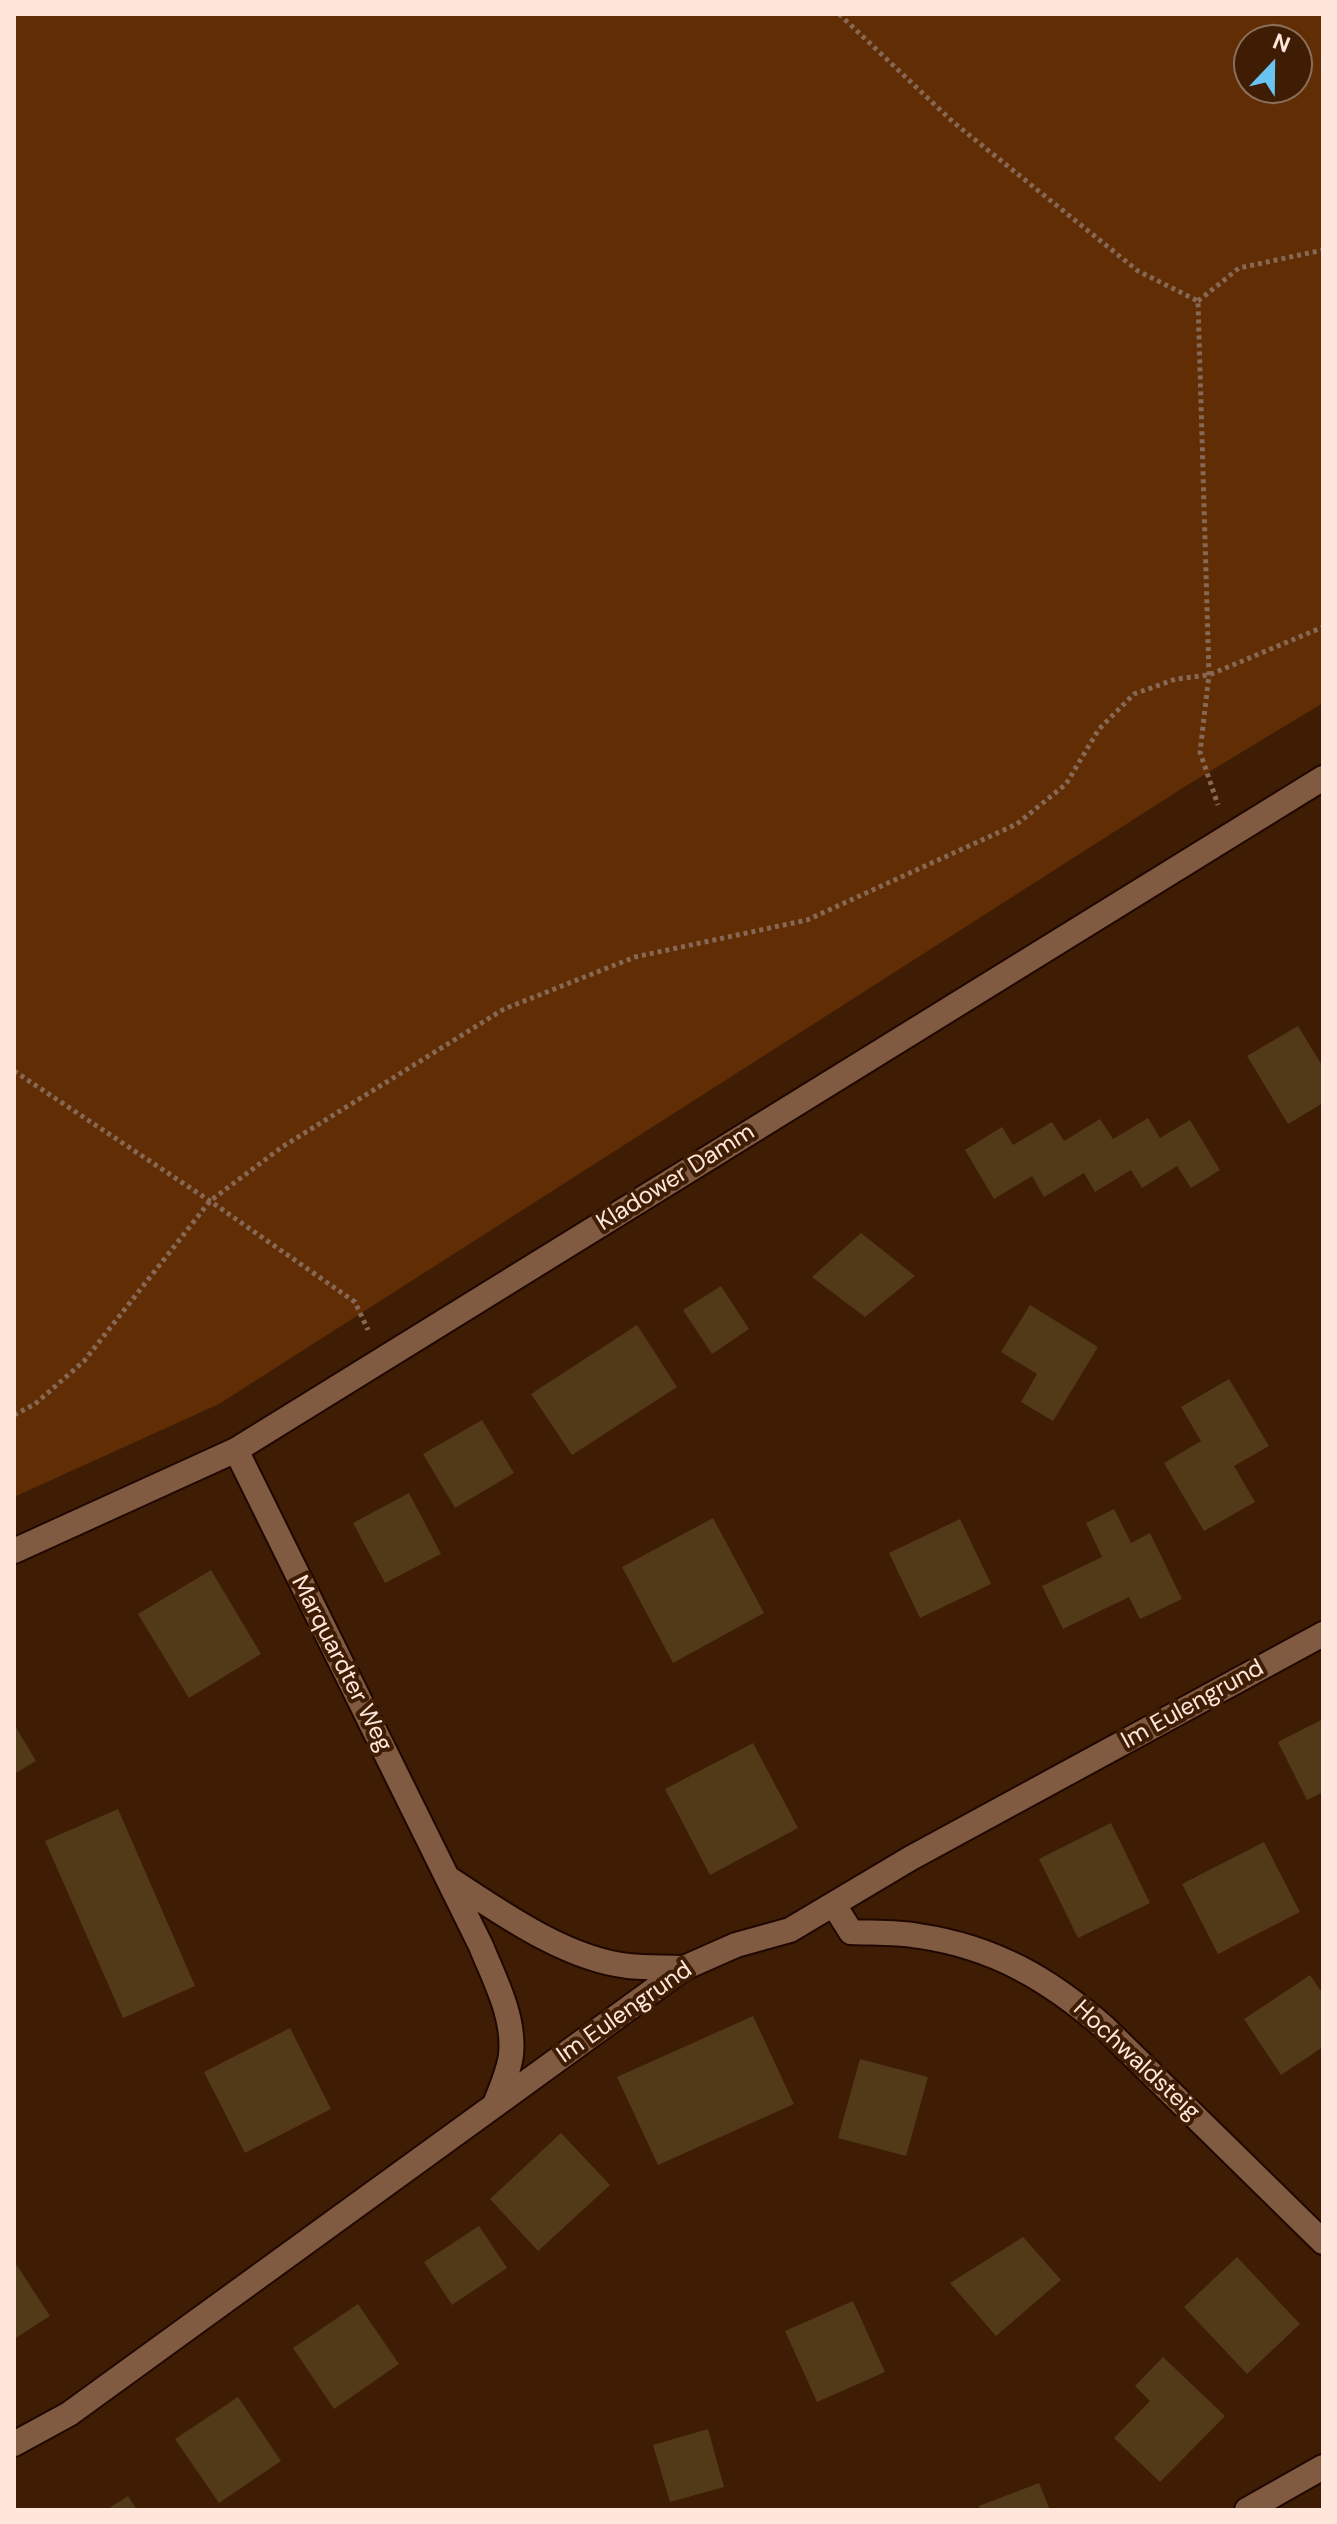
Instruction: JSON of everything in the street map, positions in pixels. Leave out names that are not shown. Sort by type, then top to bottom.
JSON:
[{"type":"street","name":"Kladower Damm","points":[[14,1551],[236,1450],[1323,778]]},
{"type":"street","name":"Marquardter Weg","points":[[236,1450],[481,1946],[511,2027],[511,2058],[495,2104]]},
{"type":"street","name":"Im Eulengrund","points":[[14,2444],[69,2414],[684,1968],[736,1945],[790,1930],[911,1858],[1323,1634]]},
{"type":"street","points":[[447,1878],[524,1928],[573,1950],[625,1965],[684,1968]]},
{"type":"street","name":"Hochwaldsteig","points":[[834,1905],[851,1932],[918,1935],[977,1949],[1026,1970],[1070,1998],[1105,2028],[1323,2242]]},
{"type":"street","points":[[1247,2510],[1323,2467]]},
{"type":"path","points":[[839,14],[953,122],[1138,271],[1198,301]]},
{"type":"path","points":[[1198,301],[1239,268],[1323,250]]},
{"type":"path","points":[[1198,301],[1209,675],[1200,752],[1229,837]]},
{"type":"path","points":[[14,1415],[35,1404],[84,1361],[210,1201],[282,1147],[504,1009],[635,957],[807,920],[1017,824],[1066,784],[1099,729],[1134,694],[1176,679],[1209,675],[1323,627]]},
{"type":"path","points":[[14,1071],[355,1302],[382,1360]]},
{"type":"shaded area","points":[[14,14],[1323,14],[1323,703],[1189,784],[219,1404],[14,1497]]},
{"type":"building","points":[[1298,1026],[1323,1067],[1323,1103],[1288,1124],[1247,1056]]},
{"type":"building","points":[[1148,1118],[1160,1138],[1190,1120],[1220,1170],[1191,1188],[1177,1166],[1142,1188],[1131,1170],[1095,1192],[1084,1173],[1044,1197],[1032,1176],[994,1199],[965,1150],[1002,1127],[1013,1145],[1052,1122],[1064,1141],[1100,1119],[1113,1139]]},
{"type":"building","points":[[861,1233],[915,1276],[865,1317],[812,1277]]},
{"type":"building","points":[[721,1286],[749,1329],[712,1354],[683,1310]]},
{"type":"building","points":[[1030,1305],[1098,1347],[1053,1421],[1021,1402],[1037,1374],[1001,1352]]},
{"type":"building","points":[[637,1325],[677,1387],[572,1455],[531,1394]]},
{"type":"building","points":[[1229,1379],[1269,1446],[1234,1466],[1255,1502],[1204,1531],[1164,1463],[1201,1441],[1181,1407]]},
{"type":"building","points":[[482,1420],[514,1473],[455,1508],[423,1454]]},
{"type":"building","points":[[409,1493],[441,1554],[385,1583],[353,1523]]},
{"type":"building","points":[[1114,1509],[1131,1543],[1150,1533],[1182,1599],[1140,1619],[1129,1597],[1063,1629],[1042,1586],[1102,1557],[1086,1523]]},
{"type":"building","points":[[713,1518],[764,1613],[673,1663],[622,1567]]},
{"type":"building","points":[[960,1519],[991,1584],[920,1618],[889,1553]]},
{"type":"building","points":[[211,1570],[261,1654],[189,1698],[138,1614]]},
{"type":"building","points":[[1323,1719],[1323,1792],[1307,1800],[1278,1742]]},
{"type":"building","points":[[14,1724],[36,1761],[14,1774]]},
{"type":"building","points":[[753,1743],[798,1828],[710,1875],[665,1789]]},
{"type":"building","points":[[118,1809],[195,1986],[123,2018],[45,1841]]},
{"type":"building","points":[[1111,1823],[1150,1903],[1078,1938],[1039,1859]]},
{"type":"building","points":[[1264,1842],[1300,1912],[1218,1954],[1182,1884]]},
{"type":"building","points":[[1310,1975],[1323,1994],[1323,2047],[1281,2075],[1244,2019]]},
{"type":"building","points":[[753,2016],[794,2104],[658,2165],[617,2077]]},
{"type":"building","points":[[290,2028],[331,2109],[245,2153],[204,2072]]},
{"type":"building","points":[[860,2059],[928,2077],[906,2156],[838,2138]]},
{"type":"building","points":[[561,2133],[610,2185],[538,2251],[490,2199]]},
{"type":"building","points":[[479,2226],[507,2268],[452,2305],[424,2262]]},
{"type":"building","points":[[1023,2237],[1061,2280],[996,2336],[950,2283]]},
{"type":"building","points":[[1237,2257],[1300,2324],[1247,2374],[1184,2307]]},
{"type":"building","points":[[14,2261],[50,2316],[14,2339]]},
{"type":"building","points":[[853,2301],[885,2372],[817,2402],[785,2331]]},
{"type":"building","points":[[358,2304],[399,2364],[334,2409],[293,2348]]},
{"type":"building","points":[[1163,2357],[1225,2416],[1160,2482],[1114,2438],[1150,2401],[1135,2386]]},
{"type":"building","points":[[238,2397],[281,2461],[219,2503],[175,2439]]},
{"type":"building","points":[[708,2429],[724,2487],[670,2502],[653,2445]]},
{"type":"building","points":[[1039,2483],[1050,2510],[980,2510],[979,2506]]},
{"type":"building","points":[[128,2496],[137,2510],[106,2510]]}]
